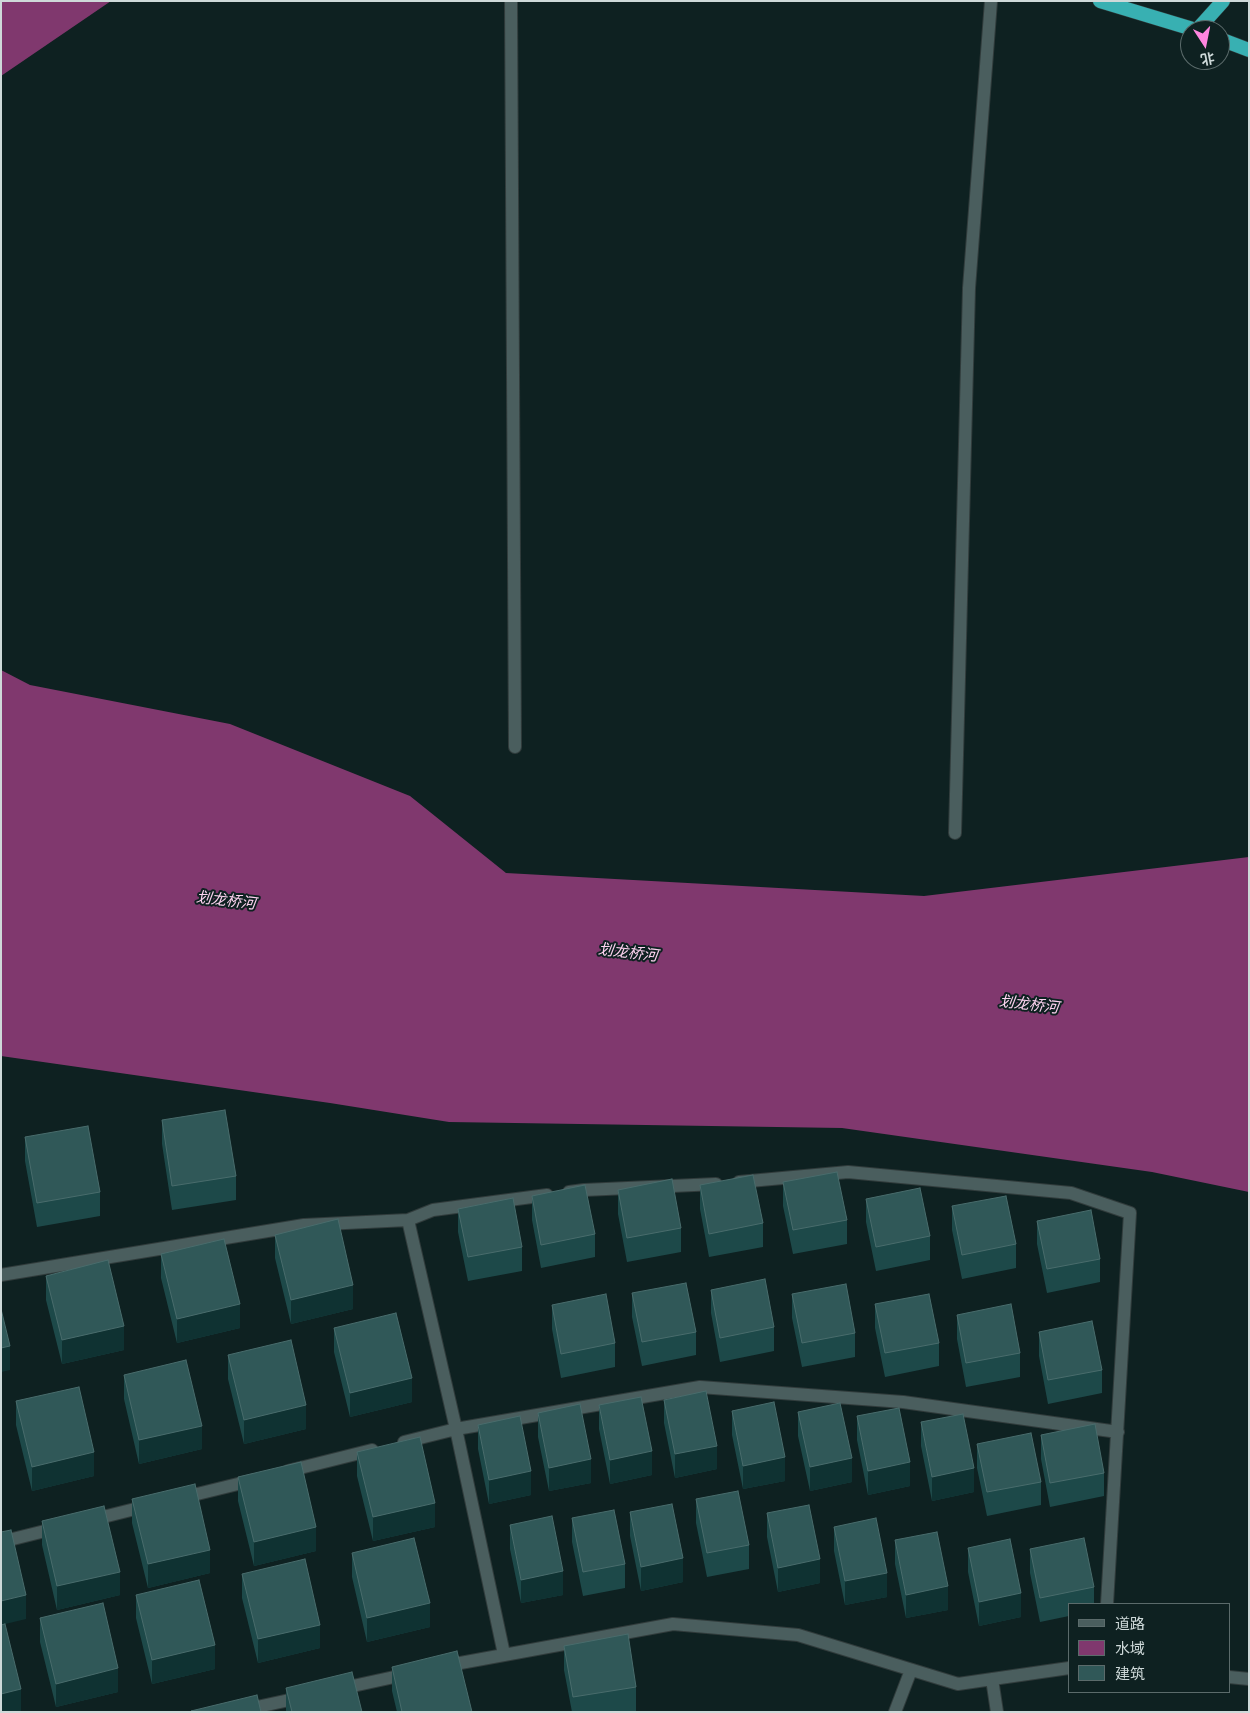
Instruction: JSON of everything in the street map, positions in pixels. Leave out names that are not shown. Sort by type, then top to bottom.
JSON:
[{"type":"highway","points":[[1100,1],[1180,25]]},
{"type":"highway","points":[[1206,20],[1223,1]]},
{"type":"highway","points":[[1230,43],[1249,50]]},
{"type":"street","points":[[511,1],[515,747]]},
{"type":"street","points":[[955,832],[968,288],[991,1]]},
{"type":"street","points":[[1,1275],[304,1225],[408,1220],[433,1210],[584,1190],[705,1185],[848,1172],[1071,1193],[1130,1213],[1107,1603]]},
{"type":"street","points":[[408,1220],[456,1429],[504,1654]]},
{"type":"street","points":[[1,1542],[456,1429],[700,1387],[903,1402],[1118,1432]]},
{"type":"street","points":[[331,1691],[504,1654],[673,1624],[798,1635],[958,1684],[1068,1668]]},
{"type":"street","points":[[894,1712],[911,1670]]},
{"type":"street","points":[[1230,1676],[1249,1679]]},
{"type":"street","points":[[992,1679],[997,1712]]},
{"type":"street","points":[[234,1712],[312,1695]]},
{"type":"water","points":[[1,1],[111,1],[1,76]]},
{"type":"water","name":"划龙桥河","points":[[1,670],[30,685],[230,724],[410,796],[506,873],[924,896],[1249,857],[1249,1192],[1152,1172],[842,1128],[449,1122],[1,1056]]},
{"type":"building","points":[[225,1110],[236,1176],[172,1186],[162,1120]]},
{"type":"building","points":[[88,1126],[100,1192],[37,1203],[25,1137]]},
{"type":"building","points":[[837,1172],[847,1220],[793,1230],[783,1182]]},
{"type":"building","points":[[753,1175],[763,1223],[709,1234],[700,1185]]},
{"type":"building","points":[[672,1179],[681,1228],[627,1238],[618,1190]]},
{"type":"building","points":[[585,1185],[595,1234],[541,1245],[532,1196]]},
{"type":"building","points":[[920,1188],[930,1236],[876,1247],[866,1199]]},
{"type":"building","points":[[1006,1196],[1016,1244],[962,1255],[952,1206]]},
{"type":"building","points":[[513,1198],[522,1247],[468,1257],[458,1209]]},
{"type":"building","points":[[1091,1210],[1100,1259],[1047,1269],[1037,1221]]},
{"type":"building","points":[[338,1219],[353,1285],[291,1300],[275,1235]]},
{"type":"building","points":[[224,1239],[240,1304],[177,1319],[161,1254]]},
{"type":"building","points":[[108,1260],[124,1326],[62,1340],[46,1276]]},
{"type":"building","points":[[765,1279],[774,1327],[720,1338],[711,1290]]},
{"type":"building","points":[[686,1283],[696,1332],[642,1342],[632,1293]]},
{"type":"building","points":[[846,1284],[855,1333],[802,1343],[792,1294]]},
{"type":"building","points":[[606,1294],[615,1343],[561,1354],[552,1305]]},
{"type":"building","points":[[929,1294],[939,1343],[885,1353],[875,1304]]},
{"type":"building","points":[[1011,1304],[1020,1353],[966,1363],[957,1315]]},
{"type":"building","points":[[1,1309],[10,1346],[1,1348]]},
{"type":"building","points":[[396,1313],[412,1378],[350,1393],[334,1328]]},
{"type":"building","points":[[1092,1321],[1102,1370],[1048,1380],[1039,1332]]},
{"type":"building","points":[[291,1340],[306,1405],[244,1420],[228,1355]]},
{"type":"building","points":[[186,1360],[202,1426],[139,1440],[124,1375]]},
{"type":"building","points":[[79,1387],[94,1452],[32,1467],[16,1401]]},
{"type":"building","points":[[706,1391],[717,1446],[675,1454],[664,1400]]},
{"type":"building","points":[[641,1397],[652,1451],[610,1460],[599,1405]]},
{"type":"building","points":[[774,1402],[785,1457],[743,1466],[732,1411]]},
{"type":"building","points":[[840,1403],[852,1458],[810,1467],[798,1412]]},
{"type":"building","points":[[580,1404],[591,1459],[549,1468],[538,1413]]},
{"type":"building","points":[[899,1408],[910,1462],[868,1471],[857,1416]]},
{"type":"building","points":[[963,1414],[974,1468],[932,1477],[921,1422]]},
{"type":"building","points":[[520,1416],[531,1471],[489,1480],[478,1425]]},
{"type":"building","points":[[1095,1424],[1104,1473],[1050,1483],[1041,1435]]},
{"type":"building","points":[[1031,1433],[1041,1482],[987,1492],[977,1444]]},
{"type":"building","points":[[420,1437],[435,1503],[373,1517],[357,1452]]},
{"type":"building","points":[[301,1462],[316,1527],[254,1542],[238,1477]]},
{"type":"building","points":[[195,1484],[210,1550],[148,1564],[132,1499]]},
{"type":"building","points":[[738,1491],[749,1545],[707,1553],[696,1499]]},
{"type":"building","points":[[672,1504],[683,1558],[641,1567],[630,1512]]},
{"type":"building","points":[[809,1505],[820,1559],[778,1568],[767,1513]]},
{"type":"building","points":[[104,1506],[120,1572],[57,1586],[42,1521]]},
{"type":"building","points":[[614,1510],[625,1564],[583,1572],[572,1518]]},
{"type":"building","points":[[552,1516],[563,1571],[521,1580],[510,1525]]},
{"type":"building","points":[[876,1518],[887,1573],[845,1581],[834,1527]]},
{"type":"building","points":[[11,1530],[26,1595],[1,1601],[1,1532]]},
{"type":"building","points":[[937,1532],[948,1586],[906,1595],[895,1540]]},
{"type":"building","points":[[414,1538],[430,1603],[367,1618],[352,1553]]},
{"type":"building","points":[[1084,1538],[1094,1587],[1040,1598],[1030,1549]]},
{"type":"building","points":[[1010,1539],[1021,1593],[979,1602],[968,1548]]},
{"type":"building","points":[[305,1559],[320,1625],[258,1639],[242,1574]]},
{"type":"building","points":[[199,1580],[215,1645],[152,1660],[136,1595]]},
{"type":"building","points":[[103,1603],[118,1668],[56,1684],[40,1618]]},
{"type":"building","points":[[5,1624],[21,1689],[1,1694],[1,1625]]},
{"type":"building","points":[[628,1634],[636,1687],[573,1697],[564,1646]]},
{"type":"building","points":[[457,1651],[472,1712],[402,1712],[392,1667]]},
{"type":"building","points":[[352,1672],[362,1712],[292,1712],[286,1688]]},
{"type":"building","points":[[257,1695],[261,1712],[191,1711]]}]
